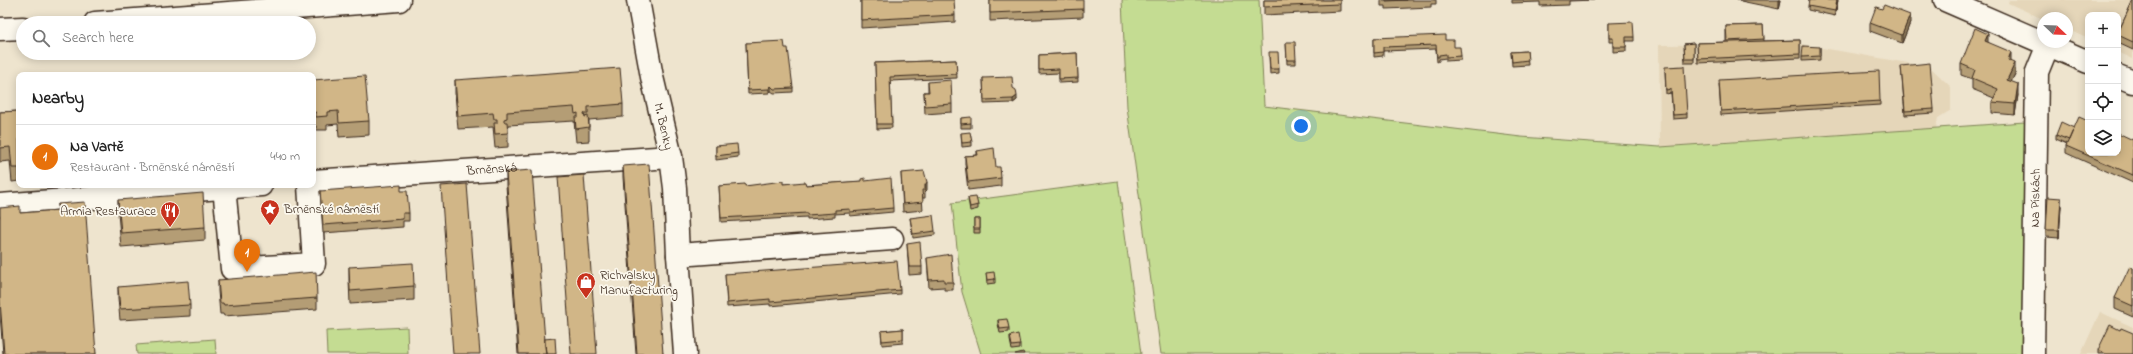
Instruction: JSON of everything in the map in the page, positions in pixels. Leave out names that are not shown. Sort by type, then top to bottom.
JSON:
[{"type":"street","points":[[188,16],[399,0]]},
{"type":"street","name":"M. Benky","points":[[638,0],[675,188],[685,354]]},
{"type":"street","points":[[1945,0],[2037,40]]},
{"type":"street","points":[[0,29],[16,28]]},
{"type":"street","name":"Na Pískách","points":[[2033,354],[2037,72],[2047,48]]},
{"type":"street","points":[[2055,48],[2085,61]]},
{"type":"street","points":[[2121,77],[2133,82]]},
{"type":"street","name":"Brněnská","points":[[316,181],[670,157]]},
{"type":"street","points":[[0,205],[224,188],[232,269],[314,264],[309,188]]},
{"type":"street","points":[[678,255],[892,239]]},
{"type":"shaded area","points":[[2009,0],[2133,0],[2133,59],[2121,53],[2121,12],[2085,12],[2085,38],[2073,32],[2073,12],[2037,12],[2037,16],[2008,3]]},
{"type":"shaded area","points":[[1800,44],[1930,67],[1951,87],[1951,110],[1938,118],[1936,128],[1660,147],[1659,45]]},
{"type":"shaded area","points":[[2100,312],[2133,327],[2133,354],[2081,354]]},
{"type":"green space","points":[[1122,0],[1259,0],[1264,106],[1521,137],[1660,147],[2025,122],[2025,354],[1161,354],[1127,107]]},
{"type":"green space","points":[[1118,181],[1141,354],[981,354],[962,292],[952,203]]},
{"type":"green space","points":[[407,327],[408,354],[327,354],[326,331]]},
{"type":"green space","points":[[215,339],[216,354],[137,354],[136,345]]},
{"type":"building","points":[[861,0],[954,0],[955,15],[861,20]]},
{"type":"building","points":[[990,0],[1083,0],[1083,9],[990,13]]},
{"type":"building","points":[[1264,0],[1340,0],[1340,4],[1264,7]]},
{"type":"building","points":[[1386,0],[1407,0],[1386,1]]},
{"type":"building","points":[[1809,0],[1837,0],[1835,11],[1808,6]]},
{"type":"building","points":[[2133,0],[2133,42],[2121,36],[2121,26]]},
{"type":"building","points":[[1884,5],[1910,15],[1902,35],[1870,23],[1876,7],[1882,9]]},
{"type":"building","points":[[1633,22],[1634,37],[1626,37],[1626,47],[1613,47],[1613,38],[1609,38],[1609,23]]},
{"type":"building","points":[[1763,25],[1764,39],[1727,41],[1726,26]]},
{"type":"building","points":[[1975,28],[1988,34],[1985,41],[2011,52],[2008,60],[2015,63],[2007,80],[2018,84],[2015,104],[1992,102],[1998,89],[1972,78],[1975,70],[1961,64]]},
{"type":"building","points":[[1445,35],[1445,40],[1454,40],[1454,47],[1460,47],[1461,56],[1446,57],[1446,54],[1439,55],[1439,57],[1437,57],[1436,45],[1383,47],[1383,52],[1374,53],[1374,38]]},
{"type":"building","points":[[1800,40],[1800,54],[1698,59],[1697,43]]},
{"type":"building","points":[[784,41],[785,48],[788,48],[793,88],[774,89],[771,86],[769,89],[748,90],[746,43]]},
{"type":"building","points":[[1286,42],[1295,42],[1296,60],[1287,60]]},
{"type":"building","points":[[1694,43],[1694,59],[1685,59],[1684,44]]},
{"type":"building","points":[[1803,46],[1820,47],[1820,56],[1802,57]]},
{"type":"building","points":[[1527,51],[1528,60],[1512,62],[1511,52]]},
{"type":"building","points":[[1269,52],[1278,52],[1279,69],[1270,69]]},
{"type":"building","points":[[1077,53],[1078,78],[1059,79],[1059,69],[1039,70],[1039,55]]},
{"type":"building","points":[[956,60],[957,74],[890,77],[892,124],[877,124],[875,63]]},
{"type":"building","points":[[1930,63],[1934,109],[1905,111],[1901,66]]},
{"type":"building","points":[[1684,66],[1687,114],[1673,115],[1671,89],[1666,90],[1665,67]]},
{"type":"building","points":[[620,68],[623,104],[588,107],[588,113],[584,113],[585,117],[588,116],[589,127],[576,129],[575,117],[578,117],[578,113],[575,114],[574,107],[507,112],[507,118],[504,119],[504,122],[507,122],[508,133],[495,134],[494,123],[497,123],[497,119],[494,119],[493,113],[458,116],[455,80]]},
{"type":"building","points":[[1879,71],[1880,101],[1721,111],[1719,80]]},
{"type":"building","points":[[365,76],[369,121],[339,123],[338,111],[327,112],[327,116],[316,117],[316,80]]},
{"type":"building","points":[[1012,77],[1013,88],[1016,90],[1017,96],[1013,99],[984,100],[983,78]]},
{"type":"building","points":[[951,80],[952,104],[925,106],[924,92],[929,92],[928,82]]},
{"type":"building","points":[[16,111],[16,168],[12,168],[10,147],[0,148],[0,112]]},
{"type":"building","points":[[971,117],[971,123],[961,124],[961,118]]},
{"type":"building","points":[[2079,117],[2085,120],[2085,154],[2066,146]]},
{"type":"building","points":[[2061,122],[2074,128],[2069,140],[2056,135]]},
{"type":"building","points":[[970,132],[972,142],[962,143],[961,133]]},
{"type":"building","points":[[2121,134],[2133,140],[2133,175],[2089,156],[2121,156]]},
{"type":"building","points":[[737,144],[738,153],[716,156],[716,146]]},
{"type":"building","points":[[994,148],[996,167],[1000,167],[1001,178],[968,182],[965,156],[978,155],[977,151]]},
{"type":"building","points":[[649,164],[663,354],[637,354],[623,166]]},
{"type":"building","points":[[532,170],[546,354],[519,354],[506,172]]},
{"type":"building","points":[[924,171],[927,182],[925,185],[925,190],[922,190],[923,202],[903,204],[901,173]]},
{"type":"building","points":[[584,175],[597,354],[571,354],[558,177]]},
{"type":"building","points":[[865,178],[865,181],[891,178],[893,208],[850,212],[850,209],[835,210],[835,213],[807,215],[807,213],[721,218],[719,186],[745,184],[745,186],[783,181],[783,184],[805,182],[806,185],[861,181],[861,179]]},
{"type":"building","points":[[467,184],[480,354],[453,354],[441,186]]},
{"type":"building","points":[[401,185],[401,191],[407,191],[409,213],[403,213],[403,219],[323,225],[320,191]]},
{"type":"building","points":[[203,193],[205,227],[121,233],[118,200]]},
{"type":"building","points":[[976,197],[978,205],[970,207],[968,198]]},
{"type":"building","points":[[2048,197],[2061,198],[2059,230],[2046,230]]},
{"type":"building","points":[[85,202],[96,354],[4,354],[0,301],[0,208],[20,206],[20,213],[59,210],[58,204]]},
{"type":"building","points":[[933,215],[935,231],[913,234],[910,218]]},
{"type":"building","points":[[974,219],[980,219],[980,229],[974,229]]},
{"type":"building","points":[[920,242],[922,267],[909,267],[907,244]]},
{"type":"building","points":[[951,254],[953,282],[944,282],[944,279],[929,280],[927,258]]},
{"type":"building","points":[[897,261],[900,290],[770,302],[770,299],[727,303],[725,274]]},
{"type":"building","points":[[413,263],[414,286],[350,291],[349,267]]},
{"type":"building","points":[[2130,266],[2133,268],[2133,306],[2115,298]]},
{"type":"building","points":[[316,272],[317,298],[224,305],[223,303],[220,303],[218,280]]},
{"type":"building","points":[[994,272],[995,279],[987,280],[986,273]]},
{"type":"building","points":[[188,281],[190,305],[120,309],[118,287]]},
{"type":"building","points":[[1007,319],[1009,328],[1000,329],[998,320]]},
{"type":"building","points":[[2110,325],[2120,330],[2121,328],[2133,333],[2133,354],[2106,354],[2098,350]]},
{"type":"building","points":[[903,329],[903,339],[882,341],[881,331]]},
{"type":"building","points":[[1018,334],[1020,345],[1012,346],[1010,336]]},
{"type":"building","points":[[555,338],[556,354],[546,354],[544,339]]},
{"type":"place","name":"Brněnské náměstí","points":[[270,226]]},
{"type":"place","name":"Armia Restaurace","points":[[170,228]]},
{"type":"place","name":"Na Vartě","points":[[247,272]]},
{"type":"place","name":"Richvalsky Manufacturing","points":[[586,299]]}]
